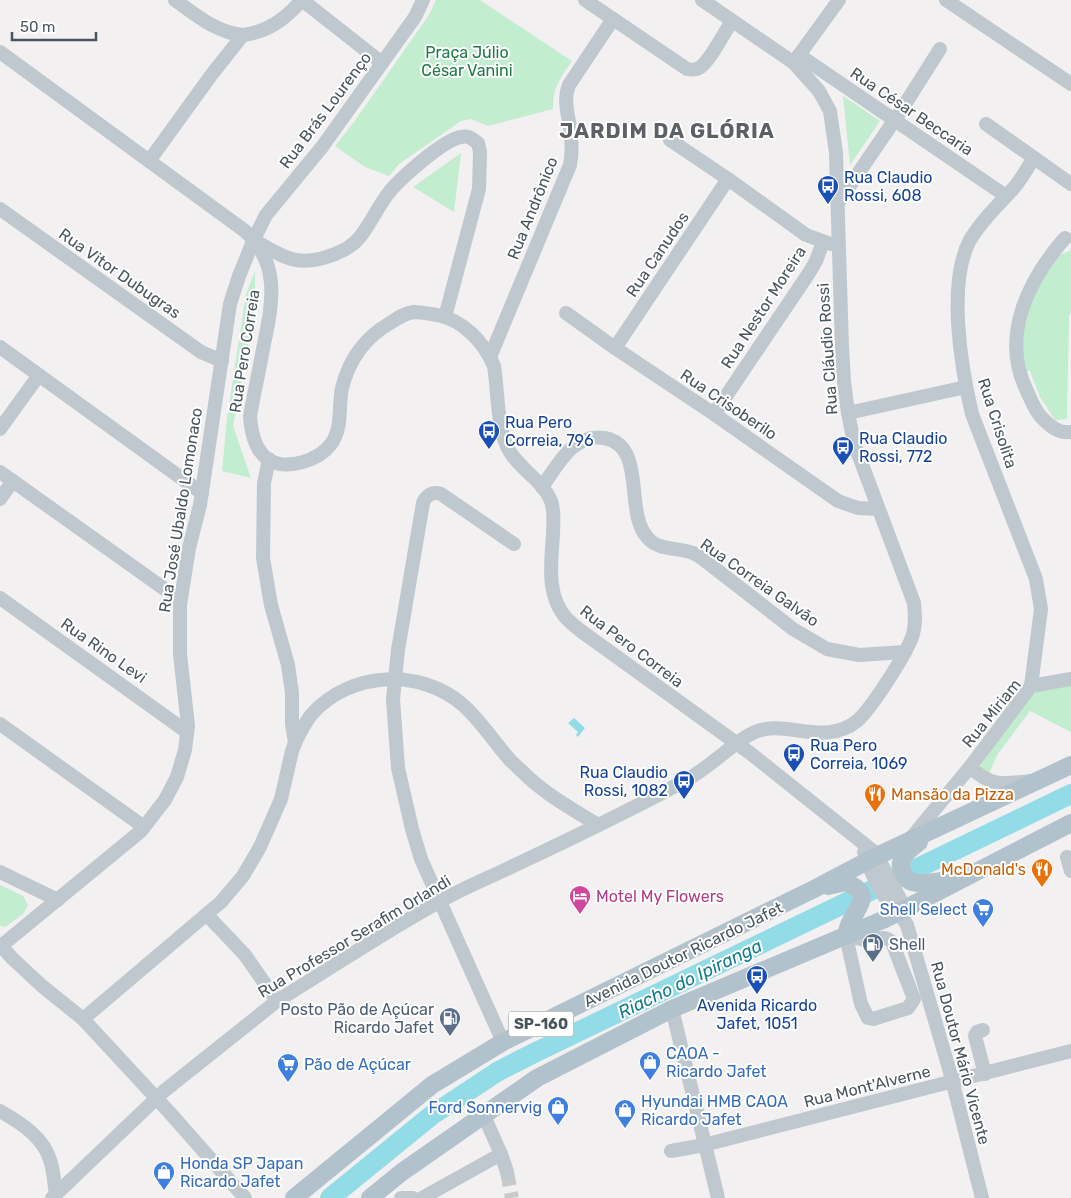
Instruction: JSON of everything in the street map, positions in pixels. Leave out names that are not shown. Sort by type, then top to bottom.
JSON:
[{"type":"main road","points":[[1035,781],[1071,765]]},
{"type":"main road","name":"Avenida Doutor Ricardo Jafet","points":[[294,1198],[432,1085],[503,1042],[873,860],[907,847],[942,826],[1035,781]]},
{"type":"main road","name":"SP-160","points":[[370,1198],[402,1172],[537,1078],[672,1009],[846,936],[1071,823]]},
{"type":"main road","points":[[907,847],[900,866],[910,882],[922,883],[964,878]]},
{"type":"main road","points":[[814,889],[846,882],[857,888],[861,894],[862,901],[850,922],[846,936]]},
{"type":"street","points":[[175,0],[202,19],[229,34],[243,35],[258,33],[274,25],[289,14],[302,0],[382,63]]},
{"type":"street","name":"Rua Brás Lourenço","points":[[222,361],[234,289],[266,215],[322,147],[415,16],[423,0]]},
{"type":"street","points":[[585,0],[688,69],[694,70],[700,68],[706,62],[732,21]]},
{"type":"street","name":"Rua Cláudio Rossi","points":[[702,0],[732,21],[796,59],[819,91],[830,111],[836,153],[844,382],[848,413],[854,443],[914,603],[916,621],[913,636],[904,652],[876,698],[858,720],[843,730],[828,732],[806,733],[768,728],[749,735],[737,744]]},
{"type":"street","points":[[796,59],[839,0]]},
{"type":"street","points":[[946,0],[1071,84]]},
{"type":"street","name":"Rua Andrônico","points":[[490,357],[570,165],[572,152],[565,100],[566,92],[613,19]]},
{"type":"street","points":[[149,161],[212,74],[243,35]]},
{"type":"street","points":[[838,202],[940,49]]},
{"type":"street","name":"Rua Pero Correia","points":[[0,52],[254,239],[266,259],[270,272],[272,303],[250,424],[251,432],[256,442],[268,459],[277,462],[298,463],[309,460],[326,450],[333,442],[338,432],[342,389],[350,364],[360,347],[372,334],[404,315],[415,312],[445,317],[457,323],[475,336],[490,357],[496,377],[502,433],[508,450],[520,467],[542,487],[551,502],[554,518],[550,572],[552,588],[557,604],[566,618],[581,631],[737,744],[860,842],[873,860]]},
{"type":"street","name":"Rua César Beccaria","points":[[796,59],[894,120],[1006,196]]},
{"type":"street","points":[[986,124],[1071,184]]},
{"type":"street","points":[[254,239],[276,252],[300,261],[320,260],[347,248],[360,236],[387,195],[408,173],[449,142],[460,137],[469,137],[478,143],[480,152],[479,189],[445,317]]},
{"type":"street","points":[[670,140],[806,235],[823,242],[839,245]]},
{"type":"street","name":"Rua Crisolita","points":[[1031,686],[1041,610],[1036,580],[972,414],[960,354],[958,322],[961,264],[971,239],[1014,188],[1034,158]]},
{"type":"street","name":"Rua Canudos","points":[[615,348],[728,179]]},
{"type":"street","name":"Rua Vitor Dubugras","points":[[0,209],[201,352],[222,361]]},
{"type":"street","points":[[1065,238],[1039,272],[1025,301],[1017,326],[1016,354],[1019,376],[1038,414],[1051,427],[1065,433],[1071,432]]},
{"type":"street","name":"Rua Nestor Moreira","points":[[714,414],[809,273],[823,242]]},
{"type":"street","name":"Rua Crisoberilo","points":[[566,313],[838,501],[858,508],[878,509]]},
{"type":"street","points":[[0,347],[202,493]]},
{"type":"street","name":"Rua José Ubaldo Lomonaco","points":[[1,945],[58,900],[144,827],[165,800],[177,777],[185,750],[187,732],[186,698],[180,654],[180,600],[188,548],[202,493],[222,361]]},
{"type":"street","points":[[0,429],[39,375]]},
{"type":"street","points":[[848,413],[966,387]]},
{"type":"street","name":"Rua Correia Galvão","points":[[542,487],[572,447],[584,439],[603,438],[614,441],[623,449],[629,459],[638,521],[651,541],[658,546],[693,553],[703,559],[793,629],[828,649],[859,655],[904,652]]},
{"type":"street","points":[[268,459],[264,483],[263,558],[271,605],[288,665],[295,743]]},
{"type":"street","points":[[0,472],[180,600]]},
{"type":"street","points":[[0,499],[13,481]]},
{"type":"street","points":[[503,1042],[421,859],[398,768],[395,736],[394,680],[423,503],[427,496],[434,493],[441,494],[514,544]]},
{"type":"street","name":"Rua Rino Levi","points":[[0,598],[187,732]]},
{"type":"street","name":"Rua Miriam","points":[[907,847],[1031,686],[1071,679]]},
{"type":"street","points":[[83,1019],[208,914],[243,876],[260,847],[281,799],[292,751],[312,714],[325,702],[358,684],[378,680],[408,680],[428,685],[448,694],[463,705],[511,762],[531,780],[550,795],[598,826]]},
{"type":"street","points":[[0,724],[144,827]]},
{"type":"street","name":"Rua Professor Serafim Orlandi","points":[[54,1196],[157,1099],[277,1001],[440,901],[598,826],[688,779],[737,744]]},
{"type":"street","name":"Rua Miriam","points":[[970,767],[980,777],[997,784],[1035,781]]},
{"type":"street","points":[[1068,857],[1071,870]]},
{"type":"street","name":"Rua Doutor Mário Vicente","points":[[873,860],[900,908],[907,925],[953,1082],[982,1198]]},
{"type":"street","points":[[0,872],[58,900]]},
{"type":"street","points":[[208,914],[245,955],[277,1001]]},
{"type":"street","points":[[846,936],[871,940],[880,937],[887,938],[892,942],[914,999],[908,1008],[872,1019],[868,1018],[861,1004],[846,936]]},
{"type":"street","points":[[1,945],[35,979],[83,1019],[245,1198]]},
{"type":"street","points":[[672,1009],[718,1198]]},
{"type":"street","points":[[983,1030],[977,1032],[975,1036],[985,1074]]},
{"type":"street","name":"Rua Mont'Alverne","points":[[671,1151],[704,1145],[1071,1051]]},
{"type":"street","points":[[0,1111],[33,1134],[43,1146],[51,1162],[54,1196]]},
{"type":"street","points":[[484,1116],[507,1172]]},
{"type":"street","points":[[422,1198],[501,1154]]},
{"type":"street","points":[[400,1198],[413,1198]]},
{"type":"green space","name":"Praça Júlio César Vanini","points":[[436,0],[480,0],[572,61],[556,89],[553,109],[488,126],[471,119],[461,121],[399,164],[389,176],[365,167],[335,146],[429,15]]},
{"type":"green space","points":[[843,96],[880,121],[850,165]]},
{"type":"green space","points":[[461,153],[454,212],[413,187]]},
{"type":"green space","points":[[1071,250],[1067,419],[1055,420],[1040,397],[1030,371],[1021,371],[1021,323],[1026,323],[1029,301],[1057,256]]},
{"type":"green space","points":[[255,271],[255,307],[233,426],[251,478],[222,471],[227,418],[246,294]]},
{"type":"green space","points":[[1071,682],[1071,732],[1030,711],[997,755],[989,774],[979,768],[1032,688]]},
{"type":"green space","points":[[0,885],[23,896],[28,905],[23,914],[5,927],[0,926]]},
{"type":"water","points":[[574,718],[585,728],[578,737],[576,735],[578,732],[568,723]]},
{"type":"waterway","name":"Riacho do Ipiranga","points":[[330,1198],[432,1115],[497,1072],[1071,794]]},
{"type":"tunnel","points":[[507,1172],[512,1198]]},
{"type":"place","name":"Rua Claudio Rossi, 608","points":[[828,205]]},
{"type":"place","name":"Rua Pero Correia, 796","points":[[489,450]]},
{"type":"place","name":"Rua Claudio Rossi, 772","points":[[843,466]]},
{"type":"place","name":"Rua Pero Correia, 1069","points":[[794,773]]},
{"type":"place","name":"Rua Claudio Rossi, 1082","points":[[684,800]]},
{"type":"place","name":"Mansão da Pizza","points":[[875,813]]},
{"type":"place","name":"McDonald's","points":[[1042,888]]},
{"type":"place","name":"Motel My Flowers","points":[[580,915]]},
{"type":"place","name":"Shell Select","points":[[983,928]]},
{"type":"place","name":"Shell","points":[[873,963]]},
{"type":"place","name":"Avenida Ricardo Jafet, 1051","points":[[757,995]]},
{"type":"place","name":"Posto Pão de Açúcar Ricardo Jafet","points":[[450,1037]]},
{"type":"place","name":"CAOA - Ricardo Jafet","points":[[650,1081]]},
{"type":"place","name":"Pão de Açúcar","points":[[288,1083]]},
{"type":"place","name":"Ford Sonnervig","points":[[558,1126]]},
{"type":"place","name":"Hyundai HMB CAOA Ricardo Jafet","points":[[625,1129]]},
{"type":"place","name":"Honda SP Japan Ricardo Jafet","points":[[164,1191]]},
{"type":"district","name":"JARDIM DA GLÓRIA","points":[[667,131]]}]
